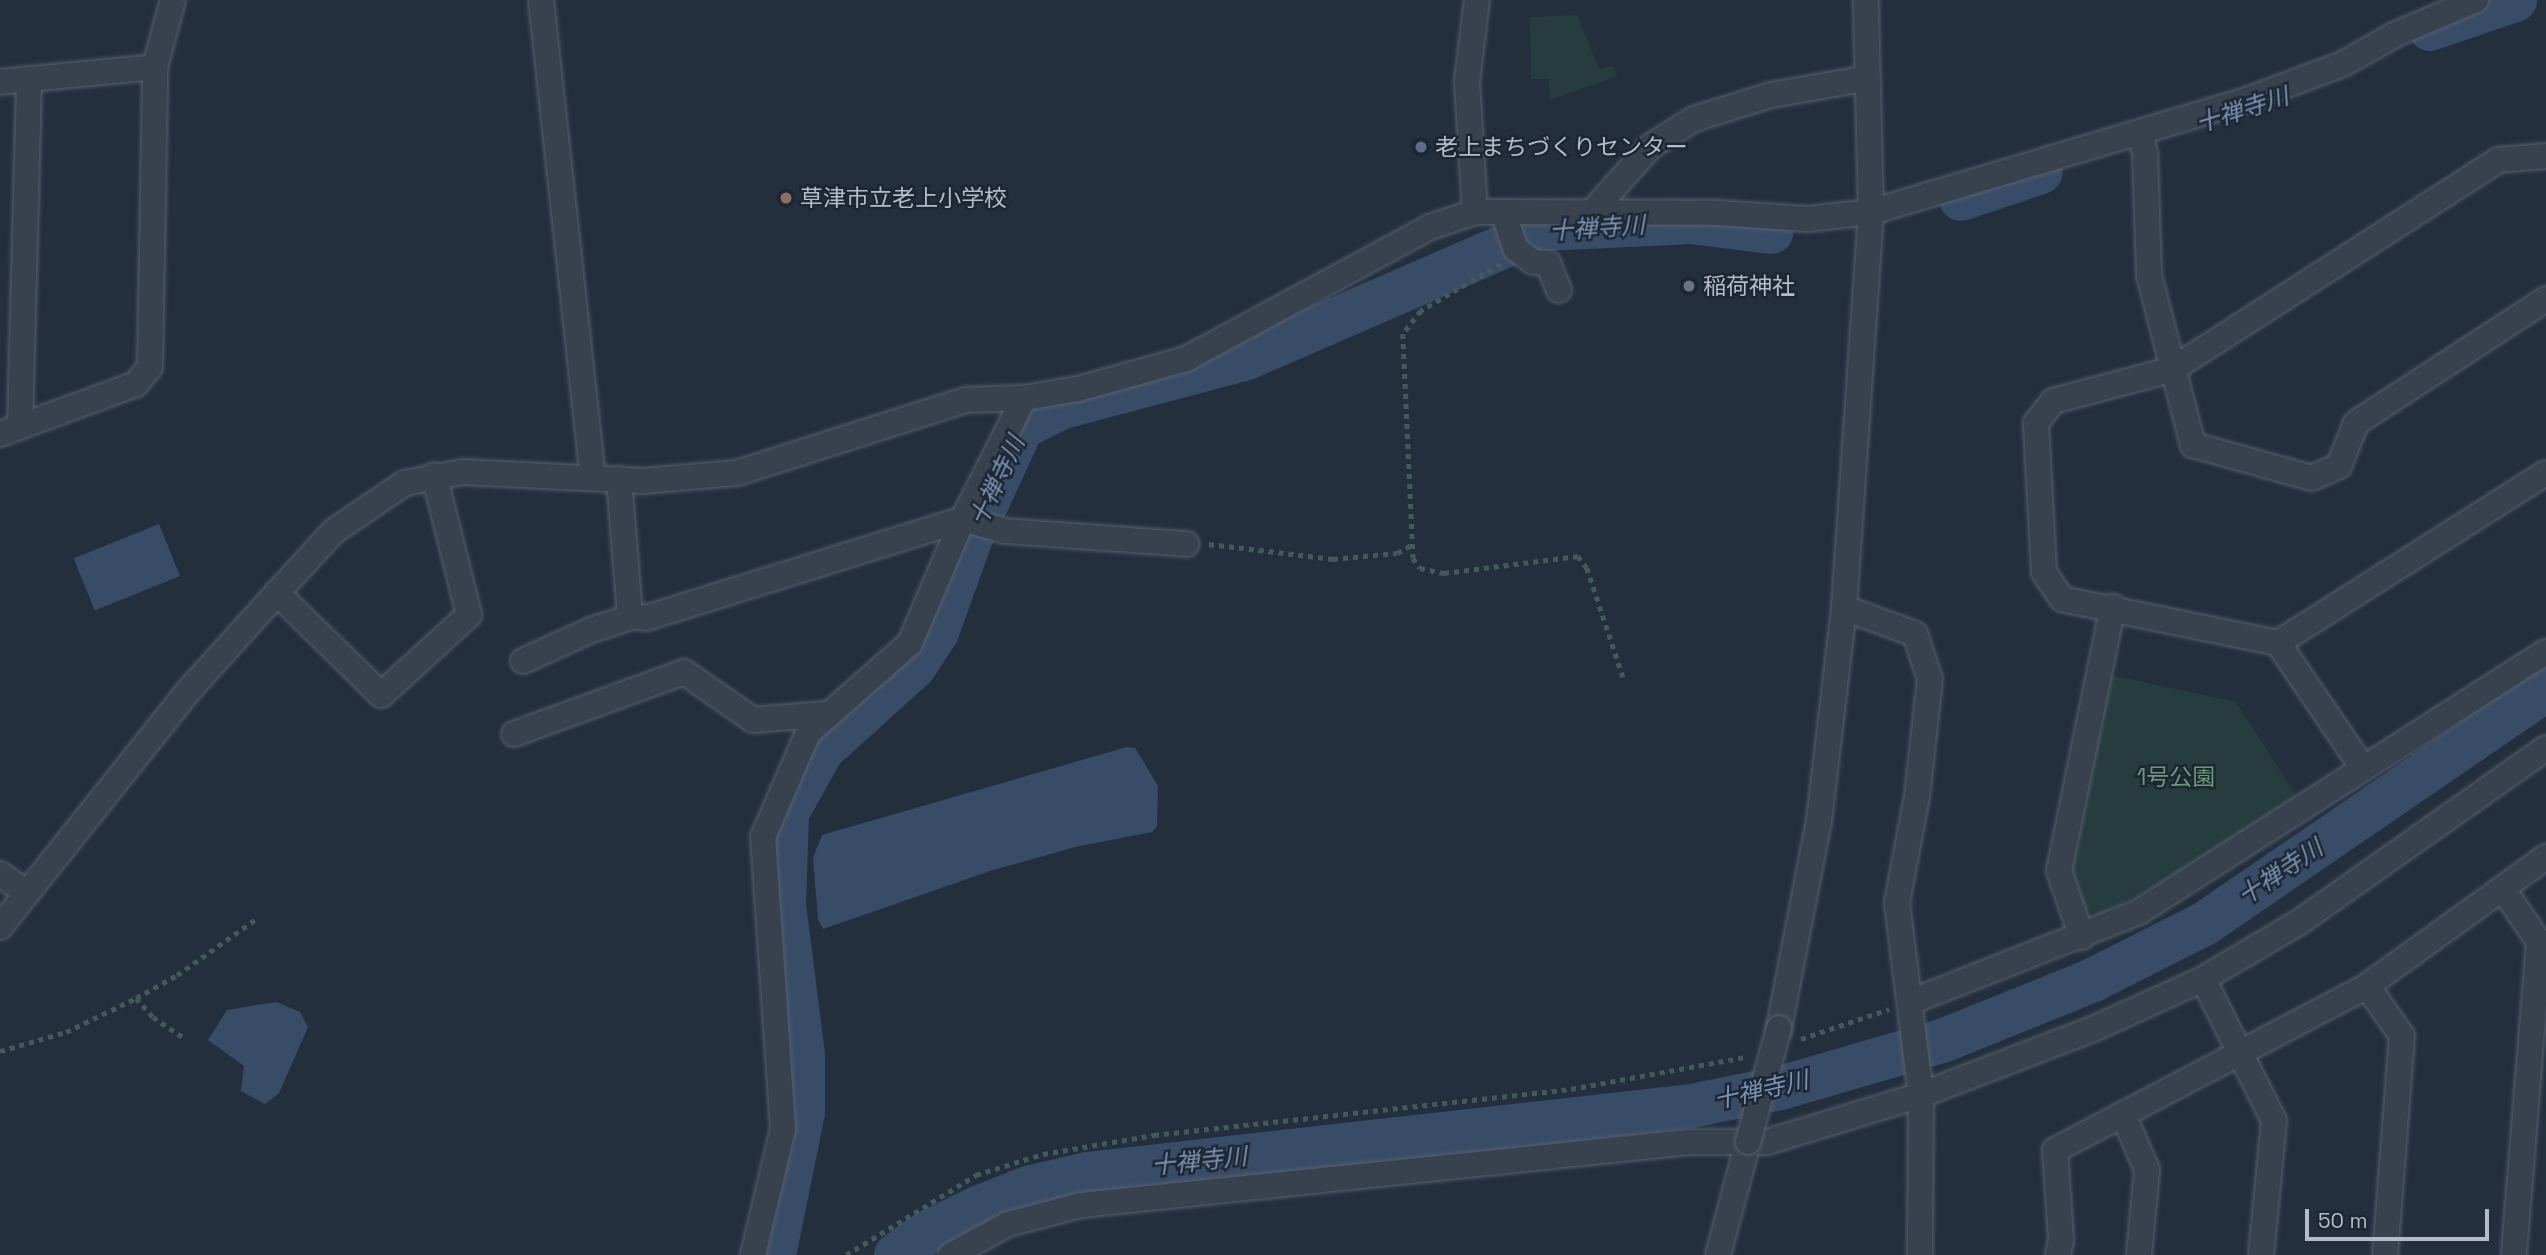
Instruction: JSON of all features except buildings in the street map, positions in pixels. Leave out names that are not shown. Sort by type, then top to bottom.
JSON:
[{"type":"street","points":[[29,80],[10,431],[136,384],[150,367],[155,67],[173,0]]},
{"type":"street","points":[[541,0],[593,477]]},
{"type":"street","points":[[1475,212],[1467,81],[1477,0]]},
{"type":"street","points":[[1718,1255],[1748,1142],[1787,1034],[1819,821],[1844,608],[1871,212],[1866,0]]},
{"type":"street","points":[[0,927],[191,688],[277,593],[334,531],[373,500],[405,483],[434,475],[488,471],[643,481],[737,473],[966,400],[1024,398],[1078,389],[1186,359],[1430,228],[1475,212],[1593,211],[1807,219],[1871,212],[2140,133],[2343,64],[2396,34],[2476,0]]},
{"type":"street","points":[[0,82],[155,67]]},
{"type":"street","points":[[1593,211],[1651,146],[1694,119],[1771,95],[1868,78]]},
{"type":"street","points":[[2140,133],[2145,153],[2149,275],[2193,445],[2312,478],[2339,467],[2356,423],[2546,299]]},
{"type":"street","points":[[2363,768],[2278,643],[2113,606],[2062,599],[2044,572],[2036,423],[2053,401],[2173,369],[2498,160],[2546,156]]},
{"type":"street","points":[[1503,212],[1516,249],[1533,262],[1548,263],[1559,290]]},
{"type":"street","points":[[753,1255],[783,1129],[763,837],[808,733],[825,714],[910,643],[973,523],[1024,398]]},
{"type":"street","points":[[2278,643],[2546,473]]},
{"type":"street","points":[[277,593],[382,695],[468,615],[434,475]]},
{"type":"street","points":[[619,479],[630,617]]},
{"type":"street","points":[[523,661],[630,617],[646,618],[973,523],[1187,544]]},
{"type":"street","points":[[2082,937],[2059,871],[2113,606]]},
{"type":"street","points":[[1844,608],[1915,634],[1930,679],[1917,796],[1897,903],[1914,1012],[1921,1095],[1920,1255]]},
{"type":"street","points":[[1914,1012],[2139,912],[2546,652]]},
{"type":"street","points":[[514,734],[684,672],[753,720],[825,714]]},
{"type":"street","points":[[951,1255],[1008,1224],[1080,1205],[1690,1142],[1767,1142],[1921,1095],[2094,1029],[2203,979],[2301,921],[2546,748]]},
{"type":"street","points":[[2058,1255],[2061,1239],[2055,1150],[2243,1055],[2367,986],[2546,857]]},
{"type":"street","points":[[0,874],[26,892]]},
{"type":"street","points":[[2503,889],[2539,942],[2514,1255]]},
{"type":"street","points":[[2203,979],[2274,1121],[2261,1255]]},
{"type":"street","points":[[2367,986],[2402,1037],[2385,1255]]},
{"type":"street","points":[[2123,1114],[2147,1170],[2139,1255]]},
{"type":"path","points":[[1516,249],[1493,270],[1421,312],[1403,334],[1413,558],[1420,568],[1444,573],[1578,556],[1587,568],[1623,677]]},
{"type":"path","points":[[1187,544],[1333,559],[1397,553],[1413,544]]},
{"type":"path","points":[[0,1051],[66,1032],[136,998],[256,919]]},
{"type":"path","points":[[136,998],[153,1017],[184,1037]]},
{"type":"path","points":[[1787,1034],[1914,1012]]},
{"type":"path","points":[[846,1255],[976,1175],[1043,1154],[1154,1135],[1571,1089],[1757,1053]]},
{"type":"green space","points":[[1577,15],[1599,69],[1614,66],[1617,76],[1550,100],[1549,79],[1531,79],[1530,17]]},
{"type":"green space","name":"1号公園","points":[[2111,675],[2236,702],[2299,800],[2214,854],[2100,915],[2082,908],[2071,861]]},
{"type":"water","points":[[159,524],[180,576],[95,610],[74,558]]},
{"type":"water","points":[[1127,747],[1135,748],[1158,786],[1157,826],[1152,832],[1075,847],[990,871],[823,929],[818,919],[813,858],[822,835]]},
{"type":"water","points":[[276,1002],[300,1012],[308,1027],[279,1093],[265,1104],[241,1091],[244,1066],[208,1040],[227,1010]]},
{"type":"waterway","name":"十禅寺川","points":[[2430,29],[2515,0]]},
{"type":"waterway","name":"十禅寺川","points":[[1961,199],[2041,172]]},
{"type":"waterway","name":"十禅寺川","points":[[774,1255],[803,1112],[803,1055],[784,905],[787,813],[822,750],[914,667],[937,632],[970,540],[1022,427],[1063,407],[1247,358],[1544,229],[1691,222],[1771,232]]},
{"type":"waterway","name":"十禅寺川","points":[[896,1255],[928,1232],[980,1207],[1028,1188],[1087,1174],[1691,1106],[1780,1088],[1942,1041],[2091,981],[2204,924],[2546,690]]},
{"type":"place","name":"老上まちづくりセンター","points":[[1421,147]]},
{"type":"place","name":"草津市立老上小学校","points":[[786,198]]},
{"type":"place","name":"稲荷神社","points":[[1689,286]]}]
